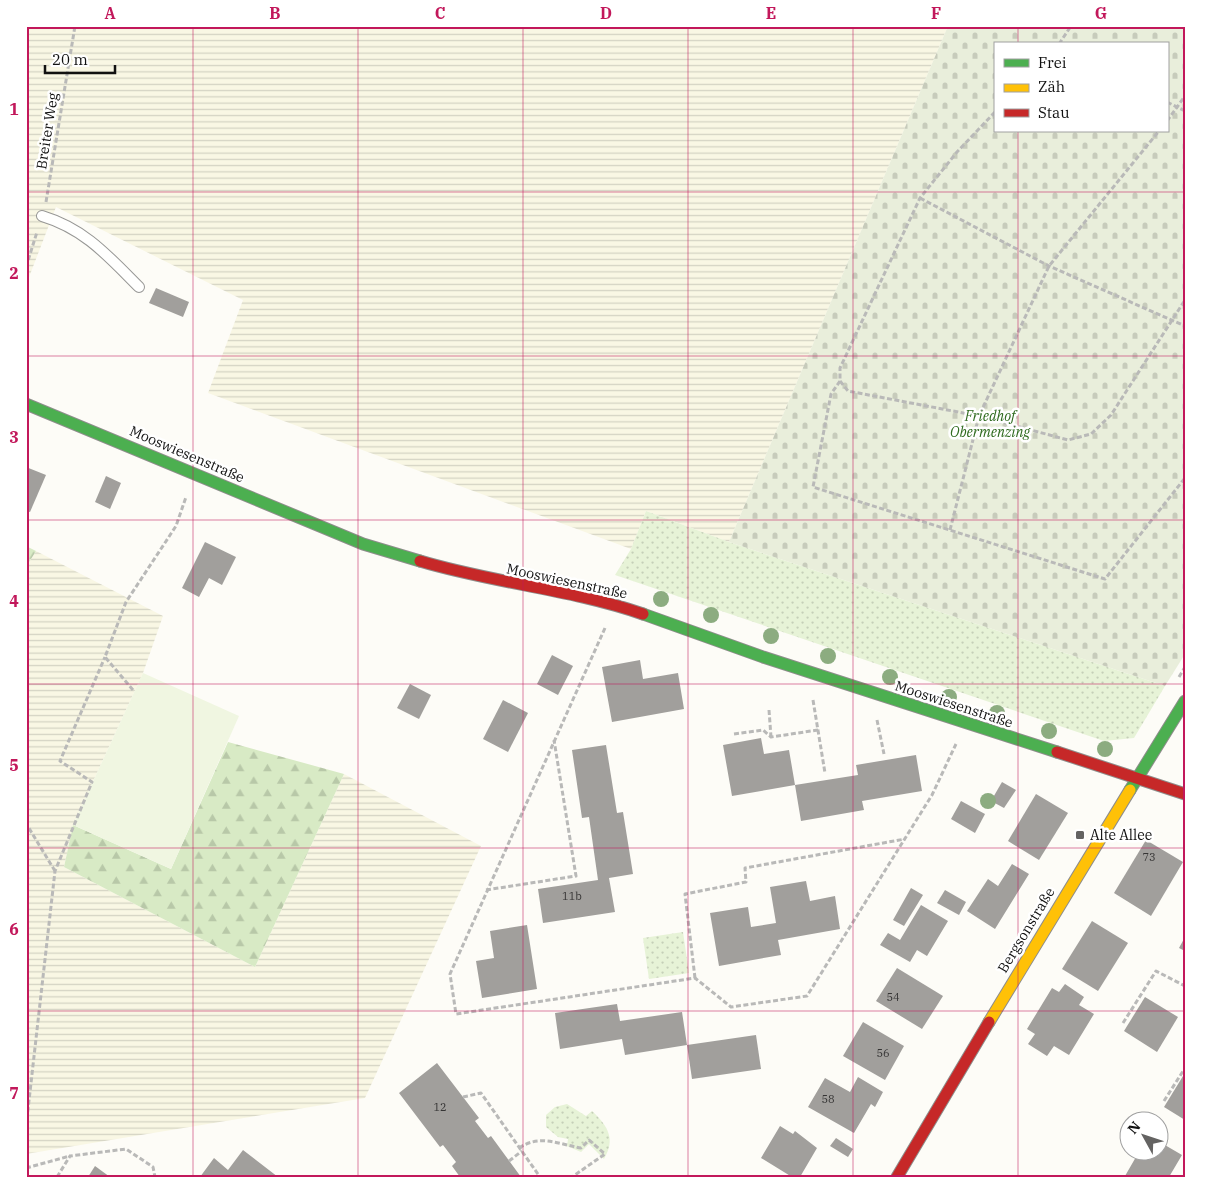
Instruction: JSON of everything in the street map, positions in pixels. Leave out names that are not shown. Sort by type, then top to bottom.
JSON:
[{"type":"street","name":"Mooswiesenstraße","points":[[26,404],[362,544],[456,572],[616,604],[809,672],[1136,780]]},
{"type":"street","name":"Bergsonstraße","points":[[897,1177],[1083,864],[1185,701]]},
{"type":"street","points":[[1136,780],[1185,794]]},
{"type":"lane","points":[[42,216],[64,223],[97,245],[139,287]]},
{"type":"path","name":"Breiter Weg","points":[[26,267],[48,194],[75,26]]},
{"type":"path","points":[[1060,42],[1071,26]]},
{"type":"path","points":[[1168,120],[1179,107],[1185,96]]},
{"type":"path","points":[[1168,102],[1185,111]]},
{"type":"path","points":[[994,113],[957,152],[920,198],[847,348],[840,368],[840,381],[831,394],[813,487],[1106,579],[1185,478]]},
{"type":"path","points":[[950,530],[979,416],[1049,266],[1158,132]]},
{"type":"path","points":[[920,198],[1049,266],[1174,319],[1185,326]]},
{"type":"path","points":[[840,381],[848,391],[867,396],[979,416],[1068,440],[1091,434],[1112,414],[1185,300]]},
{"type":"path","points":[[26,1127],[55,871],[92,782],[60,762],[105,657],[126,602],[176,526],[195,473]]},
{"type":"path","points":[[616,604],[486,890],[450,974],[456,1014],[696,978]]},
{"type":"path","points":[[105,657],[133,690]]},
{"type":"path","points":[[809,672],[825,773]]},
{"type":"path","points":[[872,693],[884,754]]},
{"type":"path","points":[[769,710],[771,737]]},
{"type":"path","points":[[905,839],[744,868],[746,882],[685,894],[696,978],[731,1007],[806,996],[905,839],[932,795],[966,724]]},
{"type":"path","points":[[734,734],[763,730],[771,737],[818,730]]},
{"type":"path","points":[[486,890],[576,876],[554,740]]},
{"type":"path","points":[[26,814],[27,825],[55,871]]},
{"type":"path","points":[[1123,1023],[1156,971],[1185,986]]},
{"type":"path","points":[[1164,1101],[1185,1068]]},
{"type":"path","points":[[462,1097],[481,1093],[540,1177]]},
{"type":"path","points":[[509,1160],[531,1140],[540,1139],[581,1148],[589,1140],[605,1154],[572,1177]]},
{"type":"path","points":[[26,1168],[70,1156],[126,1148],[153,1167],[155,1177]]},
{"type":"path","points":[[57,1177],[70,1156]]},
{"type":"shaded area","points":[[26,26],[948,26],[729,542],[646,511],[631,549],[208,393],[243,300],[56,207],[26,285]]},
{"type":"shaded area","points":[[36,551],[163,616],[143,673],[73,825],[64,867],[255,967],[344,774],[481,846],[365,1098],[26,1154],[26,567]]},
{"type":"green space","name":"Friedhof Obermenzing","points":[[948,26],[1185,26],[1185,654],[1165,686],[729,542]]},
{"type":"green space","points":[[646,511],[729,542],[1165,686],[1134,738],[1104,741],[615,575],[631,549]]},
{"type":"green space","points":[[26,546],[36,551],[26,567]]},
{"type":"green space","points":[[143,673],[239,716],[171,869],[73,825]]},
{"type":"green space","points":[[228,742],[344,774],[255,967],[64,867],[73,825],[171,869]]},
{"type":"green space","points":[[683,932],[689,973],[649,979],[643,938]]},
{"type":"green space","points":[[567,1104],[586,1116],[592,1111],[602,1122],[610,1139],[608,1152],[604,1159],[589,1144],[581,1152],[567,1146],[568,1139],[558,1137],[546,1127],[546,1115],[555,1107]]},
{"type":"building","points":[[156,288],[189,302],[183,317],[149,303]]},
{"type":"building","points":[[26,467],[46,475],[30,512],[26,511]]},
{"type":"building","points":[[106,476],[121,483],[110,509],[95,502]]},
{"type":"building","points":[[205,542],[236,557],[222,585],[209,578],[199,597],[182,588]]},
{"type":"building","points":[[552,655],[573,666],[558,695],[537,684]]},
{"type":"building","points":[[640,660],[643,679],[678,673],[684,709],[612,722],[602,667]]},
{"type":"building","points":[[410,684],[431,695],[419,719],[397,708]]},
{"type":"building","points":[[503,700],[528,713],[508,752],[483,739]]},
{"type":"building","points":[[761,738],[764,754],[789,750],[795,785],[732,796],[723,745]]},
{"type":"building","points":[[606,745],[617,813],[623,812],[633,874],[609,878],[615,912],[543,923],[538,889],[598,880],[589,817],[582,818],[572,750]]},
{"type":"building","points":[[916,755],[922,791],[862,801],[864,810],[801,821],[795,785],[858,775],[856,765]]},
{"type":"building","points":[[1002,782],[1016,790],[1004,808],[991,801]]},
{"type":"building","points":[[1036,794],[1068,813],[1039,860],[1008,841]]},
{"type":"building","points":[[961,801],[985,814],[975,833],[951,819]]},
{"type":"building","points":[[1146,840],[1183,862],[1151,916],[1114,893]]},
{"type":"building","points":[[1012,864],[1029,874],[995,929],[967,911],[988,879],[998,886]]},
{"type":"building","points":[[806,881],[810,901],[835,896],[840,929],[778,940],[781,955],[719,966],[710,913],[748,907],[751,927],[776,923],[770,887]]},
{"type":"building","points":[[911,888],[923,895],[904,926],[893,920]]},
{"type":"building","points":[[945,890],[966,902],[959,915],[937,903]]},
{"type":"building","points":[[921,905],[948,921],[927,956],[917,950],[910,962],[880,945],[888,933],[900,940]]},
{"type":"building","points":[[1092,921],[1128,943],[1098,991],[1062,969]]},
{"type":"building","points":[[527,925],[537,989],[482,998],[476,961],[494,958],[490,931]]},
{"type":"building","points":[[1185,937],[1185,951],[1179,948]]},
{"type":"building","points":[[897,968],[943,996],[922,1029],[876,1001]]},
{"type":"building","points":[[1065,984],[1084,997],[1079,1005],[1094,1014],[1069,1055],[1054,1046],[1047,1056],[1028,1044],[1035,1034],[1027,1029],[1052,988],[1059,992]]},
{"type":"building","points":[[1145,997],[1178,1017],[1157,1052],[1124,1031]]},
{"type":"building","points":[[617,1004],[620,1021],[682,1012],[687,1045],[625,1055],[622,1039],[560,1049],[555,1013]]},
{"type":"building","points":[[863,1022],[904,1046],[885,1080],[843,1056]]},
{"type":"building","points":[[756,1035],[761,1069],[692,1079],[687,1045]]},
{"type":"building","points":[[437,1063],[479,1118],[475,1121],[488,1138],[491,1136],[521,1177],[460,1177],[452,1166],[456,1162],[443,1145],[440,1147],[399,1093]]},
{"type":"building","points":[[1183,1076],[1185,1077],[1185,1120],[1164,1107]]},
{"type":"building","points":[[858,1077],[883,1092],[875,1107],[871,1104],[854,1133],[808,1107],[825,1078],[850,1092]]},
{"type":"building","points":[[780,1126],[793,1134],[795,1131],[817,1148],[800,1177],[792,1177],[761,1158]]},
{"type":"building","points":[[836,1138],[853,1149],[848,1157],[830,1146]]},
{"type":"building","points":[[1168,1147],[1182,1155],[1169,1177],[1125,1176],[1134,1160],[1168,1160]]},
{"type":"building","points":[[243,1150],[278,1177],[200,1177],[214,1158],[228,1170]]},
{"type":"building","points":[[95,1166],[110,1177],[88,1177]]},
{"type":"traffic: fast","points":[[26,404],[363,544],[420,561]]},
{"type":"traffic: fast","points":[[643,614],[763,657],[1057,752]]},
{"type":"traffic: fast","points":[[1130,790],[1185,701]]},
{"type":"traffic: slow","points":[[989,1022],[1130,790]]},
{"type":"traffic: jam","points":[[420,561],[448,569],[588,598],[643,614]]},
{"type":"traffic: jam","points":[[1057,752],[1185,794]]},
{"type":"traffic: jam","points":[[897,1177],[989,1022]]},
{"type":"place","name":"Alte Allee","points":[[1080,835]]}]
